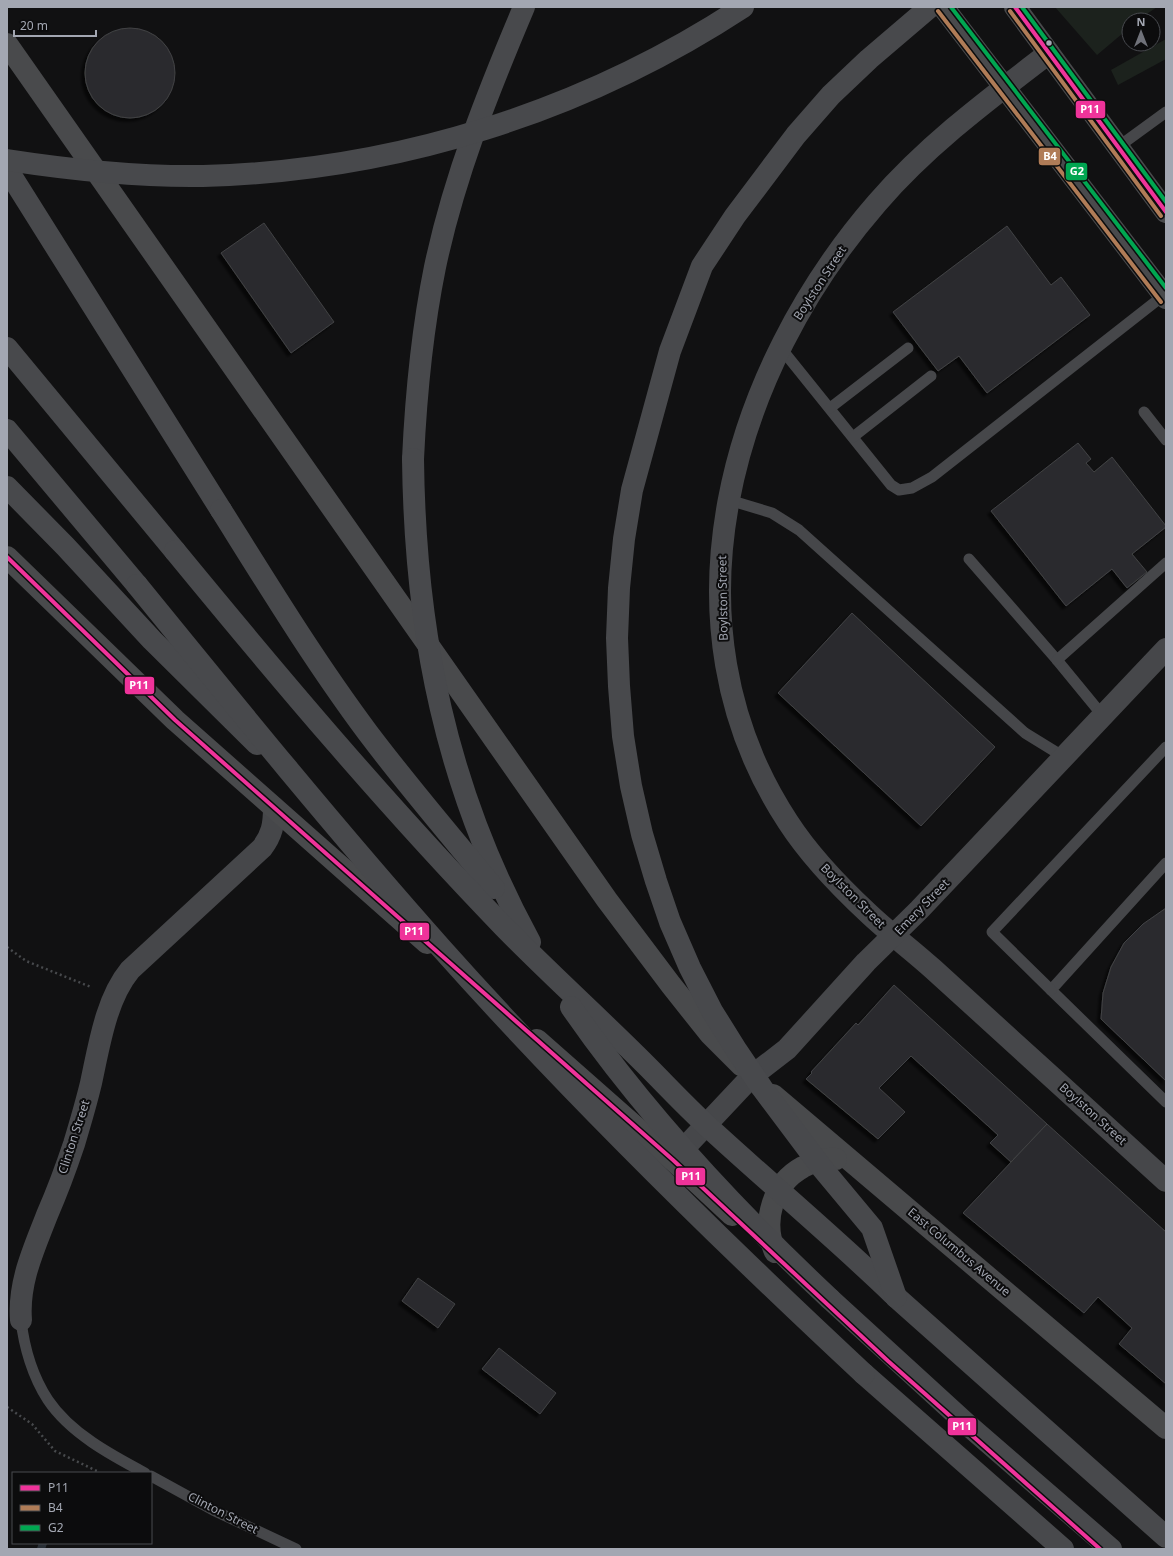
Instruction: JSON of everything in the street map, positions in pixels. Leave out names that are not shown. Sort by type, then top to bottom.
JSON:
[{"type":"highway","points":[[524,7],[501,61],[464,160],[435,266],[423,335],[418,381],[413,459],[414,505],[420,594],[432,671],[446,734],[481,841],[499,883],[538,958],[590,1034],[632,1089],[688,1155],[778,1249],[895,1360],[1111,1549]]},
{"type":"highway","points":[[7,160],[103,172],[202,176],[302,169],[397,153],[496,126],[596,88],[638,69],[743,7]]},
{"type":"highway","points":[[896,1297],[872,1228],[822,1168],[762,1088],[737,1051],[712,1011],[687,961],[670,922],[642,834],[633,792],[623,736],[617,638],[619,588],[624,540],[632,490],[670,351],[702,266],[735,216],[796,134],[830,96],[869,59],[930,7]]},
{"type":"highway","points":[[7,170],[221,510],[311,650],[354,713],[386,756],[453,839],[645,1063]]},
{"type":"highway","points":[[7,348],[304,705],[435,854],[573,996],[645,1063],[714,1132],[848,1251],[896,1297],[1166,1537]]},
{"type":"highway","points":[[7,430],[315,802],[480,991],[582,1099],[725,1243],[864,1374],[1063,1549]]},
{"type":"highway","points":[[7,487],[163,651],[315,802]]},
{"type":"main road","points":[[943,7],[1165,297]]},
{"type":"main road","points":[[1015,7],[1166,212]]},
{"type":"main road","name":"East Columbus Avenue","points":[[7,44],[607,900],[710,1034],[752,1076],[798,1117],[851,1160],[1166,1428]]},
{"type":"main road","points":[[7,557],[175,720],[673,1160],[888,1361],[1100,1549]]},
{"type":"main road","points":[[778,1258],[771,1241],[769,1221],[772,1202],[782,1185],[795,1171],[813,1162],[832,1159],[851,1160]]},
{"type":"street","name":"Boylston Street","points":[[1049,53],[938,142],[879,201],[853,232],[826,269],[780,347],[765,380],[752,415],[739,457],[729,500],[722,548],[720,586],[721,625],[732,695],[752,755],[768,788],[789,823],[815,858],[868,913],[931,967],[1166,1181]]},
{"type":"street","name":"Emery Street","points":[[673,1160],[752,1076],[787,1049],[866,962],[919,910],[1166,649]]},
{"type":"street","name":"Clinton Street","points":[[21,1320],[21,1298],[26,1273],[84,1111],[96,1057],[114,995],[130,970],[262,848],[268,840],[274,825],[274,808]]},
{"type":"lane","points":[[1118,147],[1166,112]]},
{"type":"lane","points":[[780,347],[891,485],[899,490],[912,488],[932,477],[1165,297]]},
{"type":"lane","points":[[830,408],[908,348]]},
{"type":"lane","points":[[853,437],[931,376]]},
{"type":"lane","points":[[1144,412],[1166,440]]},
{"type":"lane","points":[[729,500],[772,513],[799,530],[1025,733],[1064,757]]},
{"type":"lane","points":[[969,559],[1057,660],[1103,716]]},
{"type":"lane","points":[[1057,660],[1166,563]]},
{"type":"lane","points":[[1166,747],[992,932],[1166,1102]]},
{"type":"lane","points":[[1051,990],[1166,863]]},
{"type":"lane","name":"Clinton Street","points":[[21,1320],[23,1337],[30,1362],[48,1401],[74,1427],[98,1446],[143,1472]]},
{"type":"lane","name":"Clinton Street","points":[[152,1477],[213,1510],[296,1549]]},
{"type":"path","points":[[7,947],[26,961],[114,995]]},
{"type":"path","points":[[7,1407],[32,1424],[55,1451],[99,1472]]},
{"type":"shaded area","points":[[1055,7],[1157,7],[1150,12],[1121,12],[1121,35],[1097,55]]},
{"type":"shaded area","points":[[1166,39],[1166,59],[1118,85],[1111,70],[1143,52],[1161,52],[1161,42]]},
{"type":"building","points":[[130,28],[147,32],[162,41],[171,56],[175,73],[171,90],[162,105],[147,114],[130,118],[113,114],[98,105],[89,90],[85,73],[89,56],[98,41],[113,32]]},
{"type":"building","points":[[264,223],[334,322],[291,353],[221,253]]},
{"type":"building","points":[[1007,226],[1051,285],[1061,277],[1090,315],[987,393],[959,356],[938,371],[893,312]]},
{"type":"building","points":[[1078,443],[1091,459],[1086,463],[1094,472],[1112,457],[1166,527],[1132,554],[1147,572],[1127,588],[1112,569],[1066,606],[991,511]]},
{"type":"building","points":[[852,613],[995,747],[921,826],[778,693]]},
{"type":"building","points":[[1166,908],[1166,1081],[1101,1019],[1103,993],[1111,967],[1124,943],[1143,924]]},
{"type":"building","points":[[894,985],[1047,1124],[1011,1162],[990,1143],[998,1135],[911,1056],[879,1088],[905,1112],[878,1139],[806,1079],[856,1023],[858,1025]]},
{"type":"building","points":[[1047,1124],[1166,1232],[1166,1384],[1119,1344],[1132,1328],[1098,1297],[1084,1313],[963,1213]]},
{"type":"building","points":[[418,1278],[455,1304],[438,1328],[402,1301]]},
{"type":"building","points":[[499,1348],[556,1393],[540,1414],[482,1369]]},
{"type":"waterway","points":[[41,1549],[43,1544]]},
{"type":"transit line","name":"G2","points":[[951,7],[1166,288]]},
{"type":"transit line","name":"P11","points":[[1015,7],[1166,212]]},
{"type":"transit line","name":"G2","points":[[1022,7],[1166,202]]},
{"type":"transit line","name":"B4","points":[[938,11],[1161,302]]},
{"type":"transit line","name":"B4","points":[[1010,11],[1161,216]]},
{"type":"transit line","name":"P11","points":[[7,557],[175,720],[673,1160],[888,1361],[1100,1549]]}]
